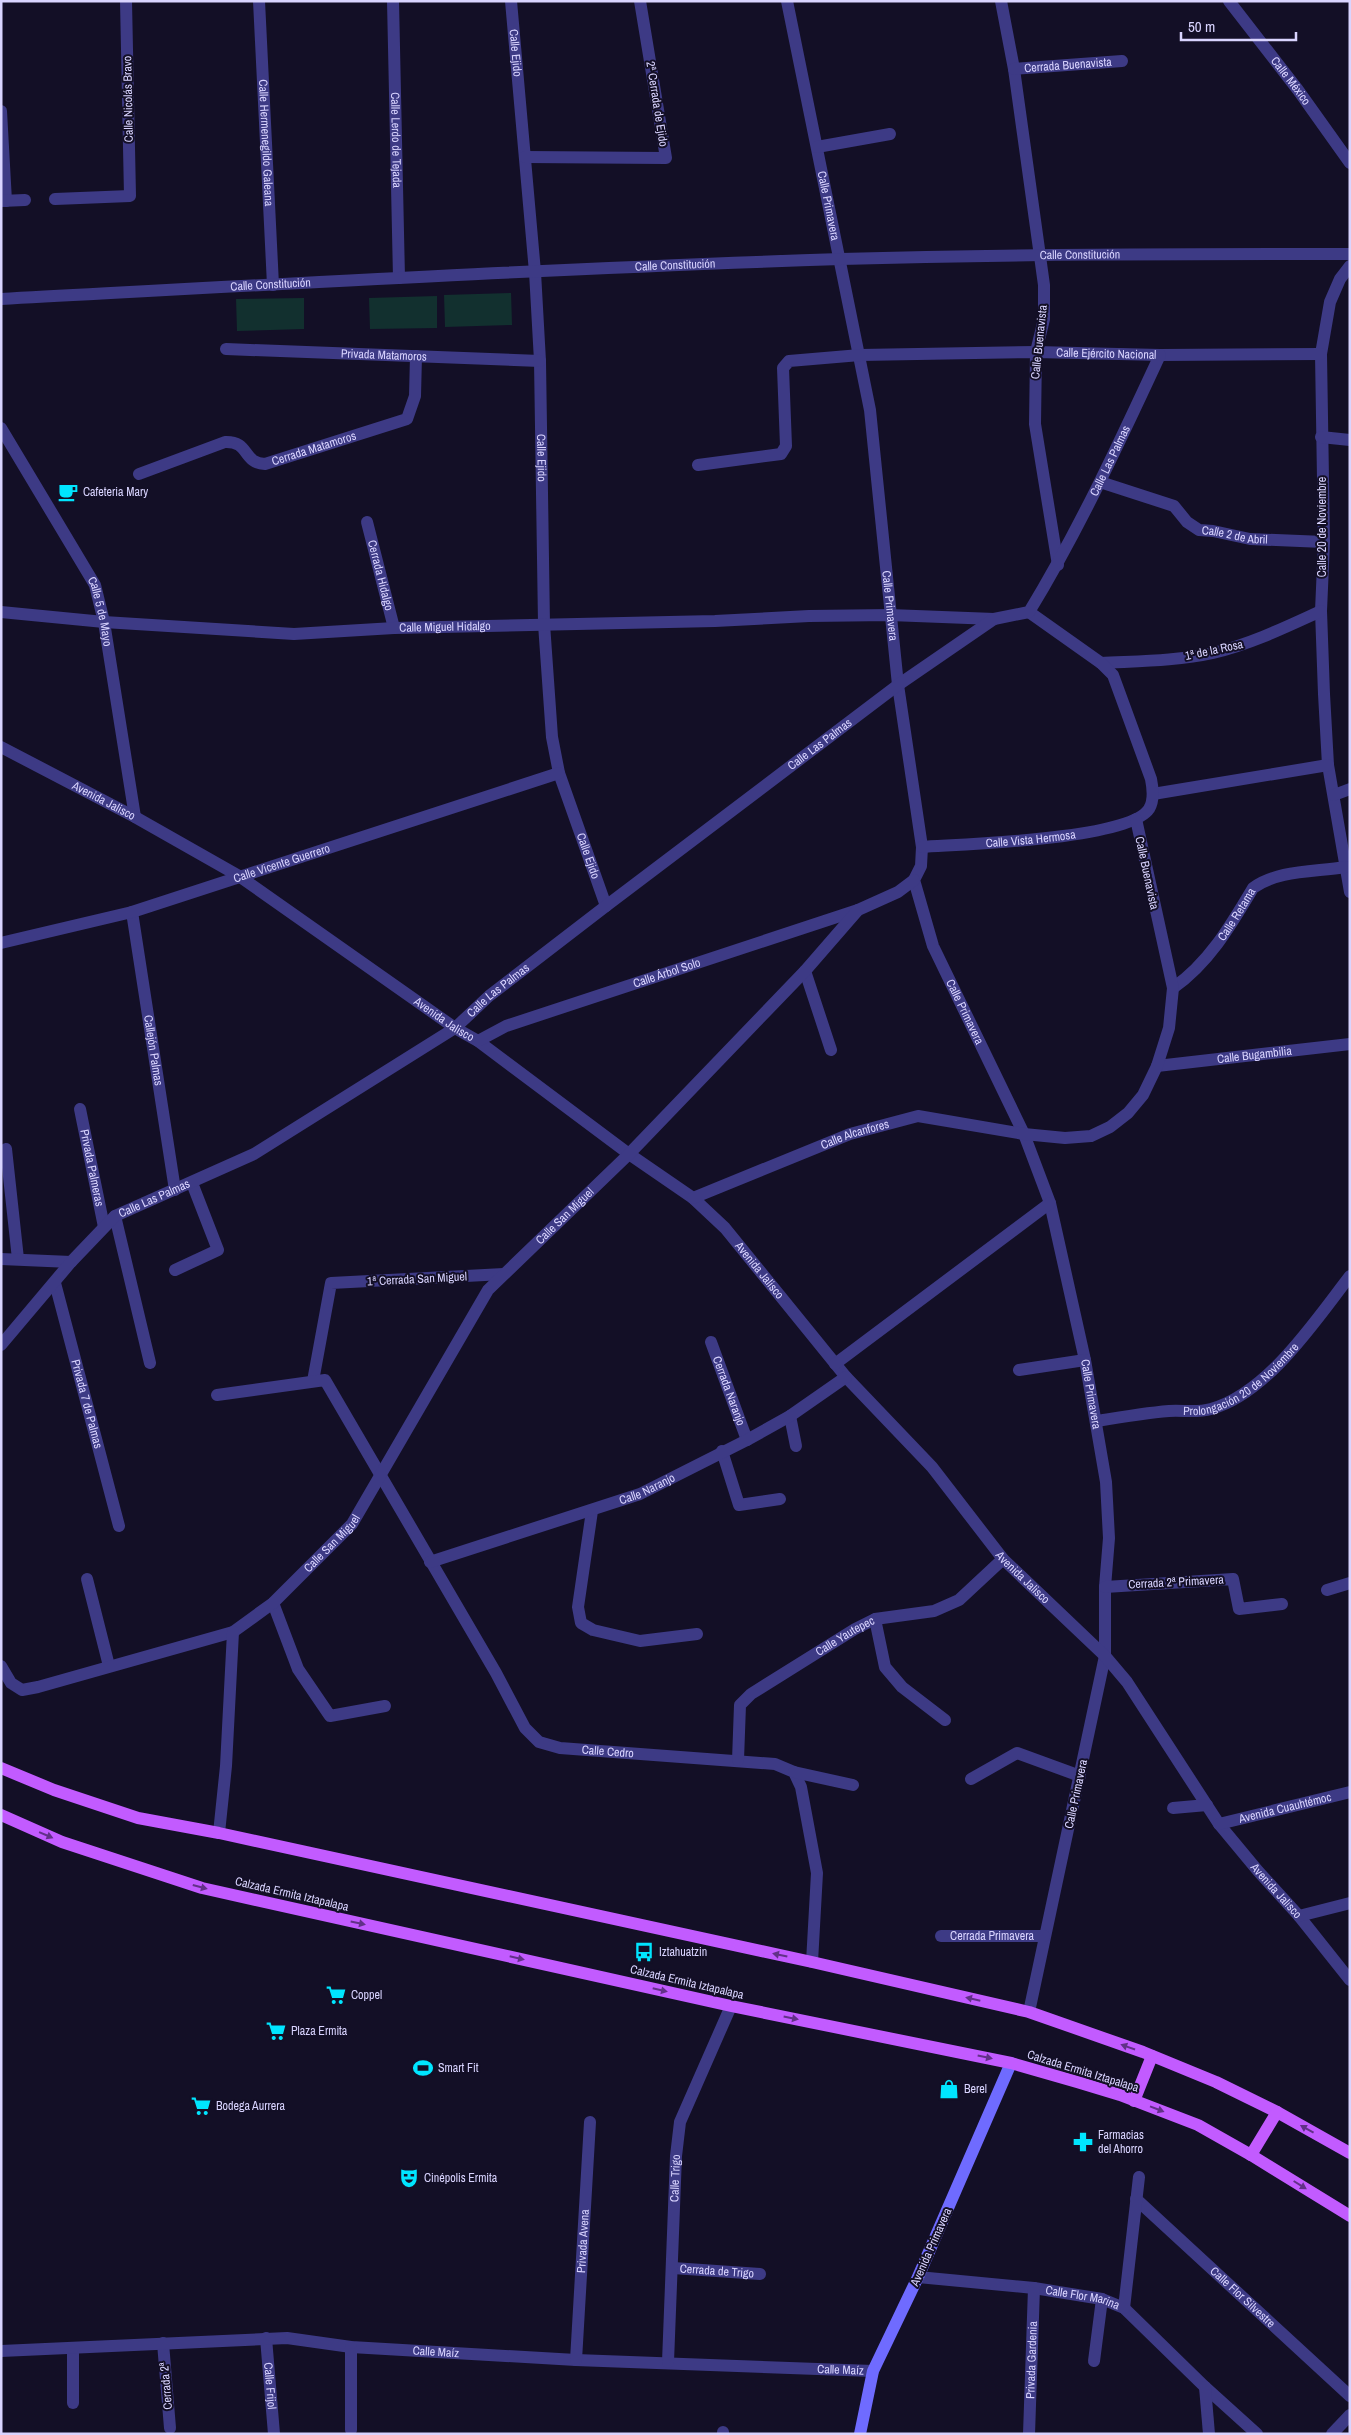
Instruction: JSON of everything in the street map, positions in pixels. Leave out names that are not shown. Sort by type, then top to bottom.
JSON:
[{"type":"main road","points":[[1,1768],[54,1790],[138,1818],[219,1833],[812,1962],[1029,2012],[1152,2056],[1216,2082],[1277,2112],[1350,2153]]},
{"type":"main road","name":"Calzada Ermita Iztapalapa","points":[[1,1816],[62,1842],[202,1888],[731,2006],[1011,2063],[1134,2101],[1198,2126],[1251,2155],[1350,2216]]},
{"type":"main road","points":[[1134,2101],[1152,2056]]},
{"type":"main road","points":[[1251,2155],[1277,2112]]},
{"type":"street","name":"Calle Nicolás Bravo","points":[[55,199],[130,196],[126,1]]},
{"type":"street","name":"Calle Hermenegildo Galeana","points":[[259,1],[273,285]]},
{"type":"street","name":"Calle Lerdo de Tejada","points":[[393,1],[399,278]]},
{"type":"street","name":"Calle Ejido","points":[[512,1],[535,272],[540,361],[544,624],[552,736],[559,773],[606,906]]},
{"type":"street","name":"2ª Cerrada de Ejido","points":[[525,157],[666,158],[640,1]]},
{"type":"street","name":"Calle Primavera","points":[[787,1],[860,355],[875,440],[898,685],[922,847],[921,866],[914,880],[932,946],[1024,1134],[1050,1203],[1085,1360],[1106,1482],[1108,1538],[1105,1586],[1105,1656],[1029,2012]]},
{"type":"street","name":"Calle Buenavista","points":[[1001,1],[1014,69],[1044,285],[1044,319],[1036,352],[1035,424],[1058,565]]},
{"type":"street","name":"Calle México","points":[[1228,1],[1298,90],[1350,164]]},
{"type":"street","name":"Cerrada Buenavista","points":[[1014,69],[1122,61]]},
{"type":"street","points":[[1,111],[4,201],[24,200]]},
{"type":"street","points":[[817,147],[890,134]]},
{"type":"street","name":"Calle Constitución","points":[[1,299],[399,278],[840,259],[1040,254],[1350,254]]},
{"type":"street","name":"Calle 20 de Noviembre","points":[[1334,795],[1328,764],[1321,611],[1324,542],[1320,354],[1330,302],[1340,279],[1350,266]]},
{"type":"street","name":"Privada Matamoros","points":[[226,349],[540,361]]},
{"type":"street","name":"Calle Ejército Nacional","points":[[698,465],[781,454],[786,446],[783,368],[789,361],[860,355],[1036,352],[1160,355],[1320,354]]},
{"type":"street","name":"Calle Las Palmas","points":[[890,615],[994,619],[1029,612],[1058,565],[1100,482],[1160,355]]},
{"type":"street","name":"Cerrada Matamoros","points":[[139,474],[225,442],[235,442],[243,446],[248,458],[256,464],[265,464],[407,419],[415,396],[416,356]]},
{"type":"street","name":"Calle 5 de Mayo","points":[[1,428],[95,585],[104,622],[135,817]]},
{"type":"street","points":[[1321,438],[1350,440]]},
{"type":"street","points":[[1,451],[15,451]]},
{"type":"street","name":"Calle 2 de Abril","points":[[1100,482],[1174,506],[1187,522],[1199,530],[1250,539],[1324,542]]},
{"type":"street","name":"Cerrada Hidalgo","points":[[367,522],[394,628]]},
{"type":"street","name":"1ª de la Rosa","points":[[1101,663],[1156,660],[1212,653],[1247,644],[1321,611]]},
{"type":"street","name":"Calle Miguel Hidalgo","points":[[1,612],[104,622],[294,634],[394,628],[890,615]]},
{"type":"street","points":[[1029,612],[1101,663],[1113,675],[1121,692],[1151,780],[1153,794],[1328,764]]},
{"type":"street","name":"Calle Las Palmas","points":[[1,1345],[71,1262],[115,1216],[192,1184],[254,1154],[455,1028],[489,996],[606,906],[898,685],[994,619]]},
{"type":"street","name":"Avenida Jalisco","points":[[1,747],[135,817],[239,876],[455,1028],[478,1041],[629,1154],[693,1198],[725,1228],[846,1377],[932,1467],[1003,1559],[1105,1656],[1127,1682],[1219,1824],[1299,1916],[1350,1980]]},
{"type":"street","name":"Calle Vicente Guerrero","points":[[1,943],[132,912],[559,773]]},
{"type":"street","points":[[1350,789],[1334,795],[1350,892]]},
{"type":"street","name":"Calle Buenavista","points":[[1153,794],[1148,809],[1136,819],[1173,988],[1169,1028],[1157,1066]]},
{"type":"street","name":"Calle Vista Hermosa","points":[[922,847],[1052,838],[1112,827],[1136,819]]},
{"type":"street","name":"Calle Retama","points":[[1173,988],[1191,975],[1214,950],[1253,888],[1262,882],[1278,877],[1345,867]]},
{"type":"street","name":"Calle San Miguel","points":[[1,1666],[11,1683],[22,1690],[233,1632],[273,1603],[352,1524],[488,1290],[629,1154],[805,971],[858,910],[898,892],[914,880]]},
{"type":"street","name":"Calle Árbol Solo","points":[[478,1041],[506,1026],[858,910]]},
{"type":"street","name":"Callejón Palmas","points":[[132,912],[175,1190]]},
{"type":"street","points":[[805,971],[831,1050]]},
{"type":"street","name":"Calle Bugambilia","points":[[1157,1066],[1350,1044]]},
{"type":"street","points":[[1024,1134],[1065,1138],[1090,1136],[1110,1127],[1128,1113],[1143,1094],[1157,1066]]},
{"type":"street","name":"Privada Palmeras","points":[[80,1109],[104,1226]]},
{"type":"street","name":"Calle Alcanfores","points":[[693,1198],[850,1134],[918,1116],[1024,1134]]},
{"type":"street","points":[[6,1149],[18,1259]]},
{"type":"street","points":[[175,1270],[218,1250],[192,1184]]},
{"type":"street","points":[[835,1364],[1050,1203]]},
{"type":"street","points":[[115,1216],[150,1363]]},
{"type":"street","points":[[1,1259],[71,1262]]},
{"type":"street","name":"1ª Cerrada San Miguel","points":[[313,1381],[331,1283],[504,1274]]},
{"type":"street","name":"Prolongación 20 de Noviembre","points":[[1097,1421],[1155,1413],[1210,1410],[1234,1401],[1274,1367],[1310,1327],[1350,1276]]},
{"type":"street","name":"Privada 7 de Palmas","points":[[55,1282],[119,1526]]},
{"type":"street","name":"Cerrada Naranjo","points":[[711,1342],[747,1440]]},
{"type":"street","points":[[1019,1370],[1085,1360]]},
{"type":"street","name":"Calle Naranjo","points":[[430,1562],[592,1512],[685,1474],[722,1451],[747,1440],[790,1416],[846,1377]]},
{"type":"street","name":"Calle Cedro","points":[[313,1381],[325,1380],[496,1673],[525,1728],[539,1742],[560,1748],[775,1764],[794,1772],[852,1785]]},
{"type":"street","points":[[217,1395],[313,1381]]},
{"type":"street","points":[[790,1416],[796,1446]]},
{"type":"street","points":[[722,1451],[739,1505],[780,1499]]},
{"type":"street","points":[[592,1512],[578,1607],[580,1623],[593,1630],[640,1641],[697,1634]]},
{"type":"street","name":"Calle Yautepec","points":[[738,1760],[740,1705],[759,1689],[855,1629],[875,1619],[934,1611],[960,1600],[1003,1559]]},
{"type":"street","points":[[88,1579],[109,1666]]},
{"type":"street","name":"Cerrada 2ª Primavera","points":[[1105,1586],[1233,1579],[1239,1609],[1282,1604]]},
{"type":"street","points":[[1327,1590],[1350,1583]]},
{"type":"street","points":[[273,1603],[298,1668],[330,1716],[385,1706]]},
{"type":"street","points":[[875,1619],[885,1666],[902,1688],[945,1720]]},
{"type":"street","points":[[219,1833],[226,1766],[233,1632]]},
{"type":"street","points":[[971,1779],[1017,1753],[1080,1776]]},
{"type":"street","points":[[794,1772],[801,1786],[817,1873],[812,1962]]},
{"type":"street","name":"Avenida Cuauhtémoc","points":[[1219,1824],[1350,1792]]},
{"type":"street","points":[[1173,1808],[1207,1805]]},
{"type":"street","points":[[1299,1916],[1350,1903]]},
{"type":"street","name":"Cerrada Primavera","points":[[941,1936],[1044,1936]]},
{"type":"street","name":"Calle Trigo","points":[[668,2362],[676,2156],[680,2122],[731,2006]]},
{"type":"street","name":"Avenida Primavera","points":[[860,2434],[872,2371],[918,2278],[1011,2063]]},
{"type":"street","name":"Privada Avena","points":[[576,2360],[590,2122]]},
{"type":"street","points":[[1124,2308],[1139,2177]]},
{"type":"street","name":"Calle Flor Silvestre","points":[[1136,2199],[1350,2396]]},
{"type":"street","name":"Cerrada de Trigo","points":[[673,2268],[760,2274]]},
{"type":"street","name":"Calle Flor Marina","points":[[918,2278],[1034,2288],[1102,2299],[1124,2308],[1205,2387],[1257,2434]]},
{"type":"street","name":"Privada Gardenia","points":[[1030,2434],[1034,2288]]},
{"type":"street","points":[[1094,2362],[1102,2299]]},
{"type":"street","name":"Calle Frijol","points":[[266,2338],[274,2434]]},
{"type":"street","name":"Calle Maíz","points":[[1,2351],[287,2338],[351,2347],[576,2360],[872,2371]]},
{"type":"street","name":"Cerrada 2ª","points":[[163,2343],[170,2428]]},
{"type":"street","points":[[351,2347],[351,2430]]},
{"type":"street","points":[[73,2348],[73,2403]]},
{"type":"street","points":[[1205,2387],[1209,2434]]},
{"type":"street","points":[[1332,2434],[1350,2415]]},
{"type":"green space","points":[[511,293],[512,325],[445,327],[444,295]]},
{"type":"green space","points":[[437,296],[437,328],[370,329],[369,298]]},
{"type":"green space","points":[[304,298],[304,329],[237,331],[236,299]]},
{"type":"place","name":"Cafeteria Mary","points":[[68,492]]},
{"type":"place","name":"Iztahuatzin","points":[[644,1952]]},
{"type":"place","name":"Coppel","points":[[336,1995]]},
{"type":"place","name":"Plaza Ermita","points":[[276,2031]]},
{"type":"place","name":"Smart Fit","points":[[423,2068]]},
{"type":"place","name":"Berel","points":[[949,2089]]},
{"type":"place","name":"Bodega Aurrera","points":[[201,2106]]},
{"type":"place","name":"Farmacias del Ahorro","points":[[1083,2142]]},
{"type":"place","name":"Cinépolis Ermita","points":[[409,2178]]}]
